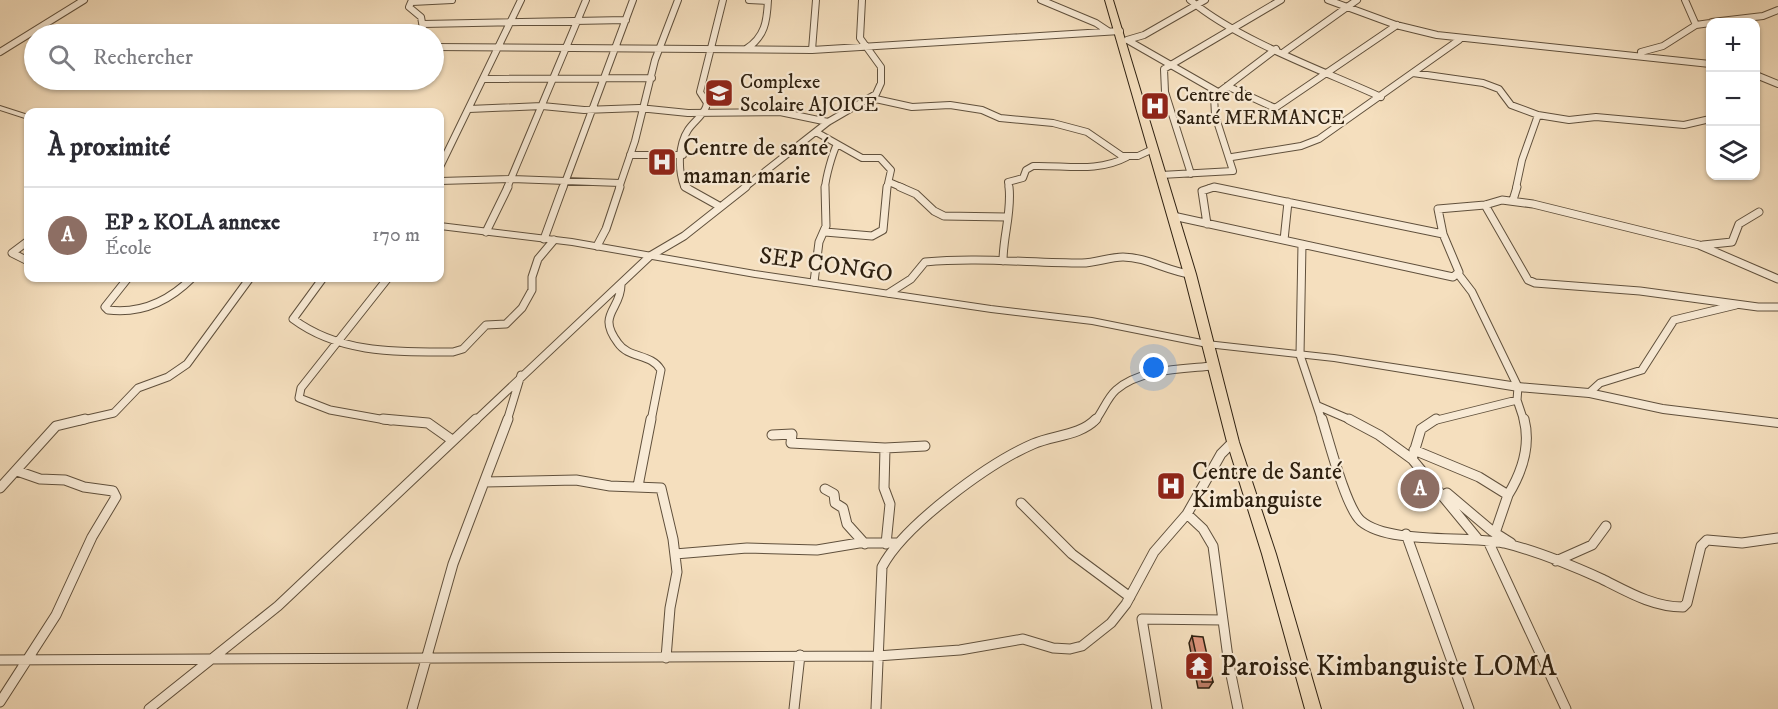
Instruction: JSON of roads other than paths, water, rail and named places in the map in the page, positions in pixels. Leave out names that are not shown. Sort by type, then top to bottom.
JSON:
[{"type":"main road","points":[[1109,0],[1190,274],[1233,442],[1269,554],[1313,709]]},
{"type":"street","points":[[45,24],[84,0]]},
{"type":"street","points":[[460,0],[412,1],[411,10],[421,17],[423,24],[511,20],[626,20]]},
{"type":"street","points":[[444,159],[521,0]]},
{"type":"street","points":[[486,232],[512,179],[586,0]]},
{"type":"street","points":[[320,282],[293,319],[320,338],[337,344],[374,349],[453,352],[463,350],[486,325],[506,324],[522,308],[532,290],[532,277],[538,259],[549,239],[566,180],[594,110],[633,0]]},
{"type":"street","points":[[597,246],[606,229],[644,109],[655,60],[678,0]]},
{"type":"street","points":[[719,206],[684,186],[680,179],[682,150],[688,130],[705,112],[707,103],[700,92],[711,57],[710,50],[723,0]]},
{"type":"street","points":[[744,51],[757,42],[767,22],[767,0],[749,0]]},
{"type":"street","points":[[812,50],[816,0]]},
{"type":"street","points":[[149,709],[278,606],[522,374],[621,285],[650,255],[684,236],[828,122],[871,98],[880,88],[880,67],[860,38],[862,0]]},
{"type":"street","points":[[1041,0],[1120,35],[1218,92]]},
{"type":"street","points":[[1190,0],[1203,11],[1231,27],[1381,97]]},
{"type":"street","points":[[444,47],[812,50],[863,45],[1120,35],[1206,0]]},
{"type":"street","points":[[1191,174],[1165,92],[1164,69],[1231,27],[1281,0]]},
{"type":"street","points":[[1328,0],[1397,25],[1462,39],[1634,53],[1706,63]]},
{"type":"street","points":[[1284,52],[1357,0]]},
{"type":"street","points":[[1685,0],[1696,25]]},
{"type":"street","points":[[1748,18],[1763,16],[1778,10]]},
{"type":"street","points":[[1634,53],[1663,46],[1696,25],[1706,24]]},
{"type":"street","points":[[1227,86],[1274,109],[1397,25]]},
{"type":"street","points":[[0,52],[24,37]]},
{"type":"street","points":[[1232,157],[1301,146],[1319,139],[1381,97],[1452,43],[1462,39]]},
{"type":"street","points":[[1161,175],[1231,172],[1232,157],[1219,128],[1213,105],[1218,92],[1275,49]]},
{"type":"street","points":[[1413,73],[1468,79],[1493,86],[1503,93],[1506,102],[1538,115],[1569,120],[1596,117],[1618,122],[1652,120],[1684,125],[1706,120]]},
{"type":"street","points":[[1760,77],[1778,86]]},
{"type":"street","points":[[484,79],[652,78]]},
{"type":"street","points":[[871,98],[912,107],[950,105],[982,110],[999,118],[1053,123],[1087,132],[1108,149],[1127,157]]},
{"type":"street","points":[[469,109],[542,106],[594,110],[644,109],[675,113],[793,113],[828,122]]},
{"type":"street","points":[[0,108],[24,116]]},
{"type":"street","points":[[1513,200],[1518,188],[1520,165],[1535,130],[1538,115]]},
{"type":"street","points":[[816,132],[862,158],[880,159],[891,170],[883,230],[879,234],[825,232]]},
{"type":"street","points":[[814,282],[819,242],[825,232],[825,185],[832,166],[831,157],[837,144]]},
{"type":"street","points":[[1003,261],[1002,246],[1006,217],[1011,204],[1008,182],[1023,178],[1029,168],[1055,165],[1109,166],[1127,157],[1138,156],[1144,151],[1153,149]]},
{"type":"street","points":[[630,155],[683,155]]},
{"type":"street","points":[[444,181],[512,179],[620,183]]},
{"type":"street","points":[[889,182],[916,194],[934,211],[944,216],[1006,217]]},
{"type":"street","points":[[1207,224],[1201,196],[1202,191],[1207,187],[1225,188],[1443,234]]},
{"type":"street","points":[[1566,709],[1492,537],[1508,495],[1521,474],[1528,434],[1524,413],[1517,400],[1518,387],[1472,292],[1459,274],[1443,234],[1438,209],[1513,200],[1699,245],[1778,279]]},
{"type":"street","points":[[1284,240],[1288,202]]},
{"type":"street","points":[[1485,205],[1523,272],[1535,283],[1640,291],[1778,307]]},
{"type":"street","points":[[1699,245],[1732,242],[1739,224],[1759,212]]},
{"type":"street","points":[[1173,216],[1440,275],[1453,277],[1459,274]]},
{"type":"street","name":"SEP CONGO","points":[[444,227],[549,239],[755,274],[991,309],[1092,321],[1207,344],[1300,355],[1518,387],[1589,393],[1663,409],[1778,423]]},
{"type":"street","points":[[24,244],[12,253],[24,260]]},
{"type":"street","points":[[1302,244],[1300,355],[1354,514],[1375,528],[1406,534],[1492,537]]},
{"type":"street","points":[[889,293],[911,279],[925,262],[956,259],[1085,262],[1123,257],[1141,260],[1173,272],[1190,274]]},
{"type":"street","points":[[125,282],[105,307],[108,310],[150,306],[174,295],[188,282]]},
{"type":"street","points":[[0,488],[56,426],[114,413],[138,388],[168,377],[187,364],[247,282]]},
{"type":"street","points":[[385,282],[301,388],[299,398],[330,410],[397,422],[428,423],[452,440]]},
{"type":"street","points":[[621,285],[621,292],[608,316],[611,333],[628,353],[654,359],[661,370],[638,486]]},
{"type":"street","points":[[1589,393],[1600,383],[1642,370],[1674,320],[1740,304]]},
{"type":"street","points":[[876,709],[883,562],[898,543],[929,514],[1003,461],[1031,445],[1092,424],[1120,386],[1170,369],[1212,366]]},
{"type":"street","points":[[412,709],[423,660],[484,482],[514,405],[522,374]]},
{"type":"street","points":[[1413,455],[1420,429],[1434,420],[1517,400]]},
{"type":"street","points":[[1318,406],[1350,418],[1413,455],[1479,477],[1508,495]]},
{"type":"street","points":[[772,435],[792,434],[791,443],[885,448],[925,446]]},
{"type":"street","points":[[0,660],[213,657],[423,660],[877,656],[960,650],[1023,639],[1070,649],[1082,646],[1111,623],[1130,597],[1154,552],[1187,514],[1221,454],[1233,442]]},
{"type":"street","points":[[885,448],[884,488],[890,504],[886,544]]},
{"type":"street","points":[[1413,455],[1444,491],[1492,537],[1653,602],[1683,608],[1701,546],[1707,540],[1742,543],[1778,538]]},
{"type":"street","points":[[0,702],[56,615],[89,543],[116,497],[113,491],[84,487],[65,480],[40,479],[17,471]]},
{"type":"street","points":[[484,482],[576,480],[610,486],[655,487],[663,492],[677,572],[670,608],[666,658]]},
{"type":"street","points":[[825,489],[834,494],[835,503],[843,508],[843,518],[850,530],[865,544]]},
{"type":"street","points":[[1444,491],[1452,508],[1458,512],[1477,538]]},
{"type":"street","points":[[1022,503],[1062,548],[1088,570],[1130,597]]},
{"type":"street","points":[[1187,514],[1203,529],[1213,546],[1228,664],[1238,709]]},
{"type":"street","points":[[1556,561],[1592,545],[1606,526]]},
{"type":"street","points":[[1406,534],[1432,598],[1452,668],[1469,709]]},
{"type":"street","points":[[675,555],[699,550],[747,548],[817,550],[865,544],[898,543]]},
{"type":"street","points":[[1157,709],[1142,619],[1223,620]]},
{"type":"street","points":[[794,709],[800,655]]},
{"type":"place","name":"Complexe Scolaire AJOICE","points":[[719,93]]},
{"type":"place","name":"Centre de Santé MERMANCE","points":[[1155,106]]},
{"type":"place","name":"Centre de santé maman marie","points":[[662,162]]},
{"type":"place","name":"Centre de Santé Kimbanguiste","points":[[1171,486]]},
{"type":"place","name":"EP 2 KOLA annexe","points":[[1420,489]]},
{"type":"place","name":"Paroisse Kimbanguiste LOMA","points":[[1199,666]]}]
